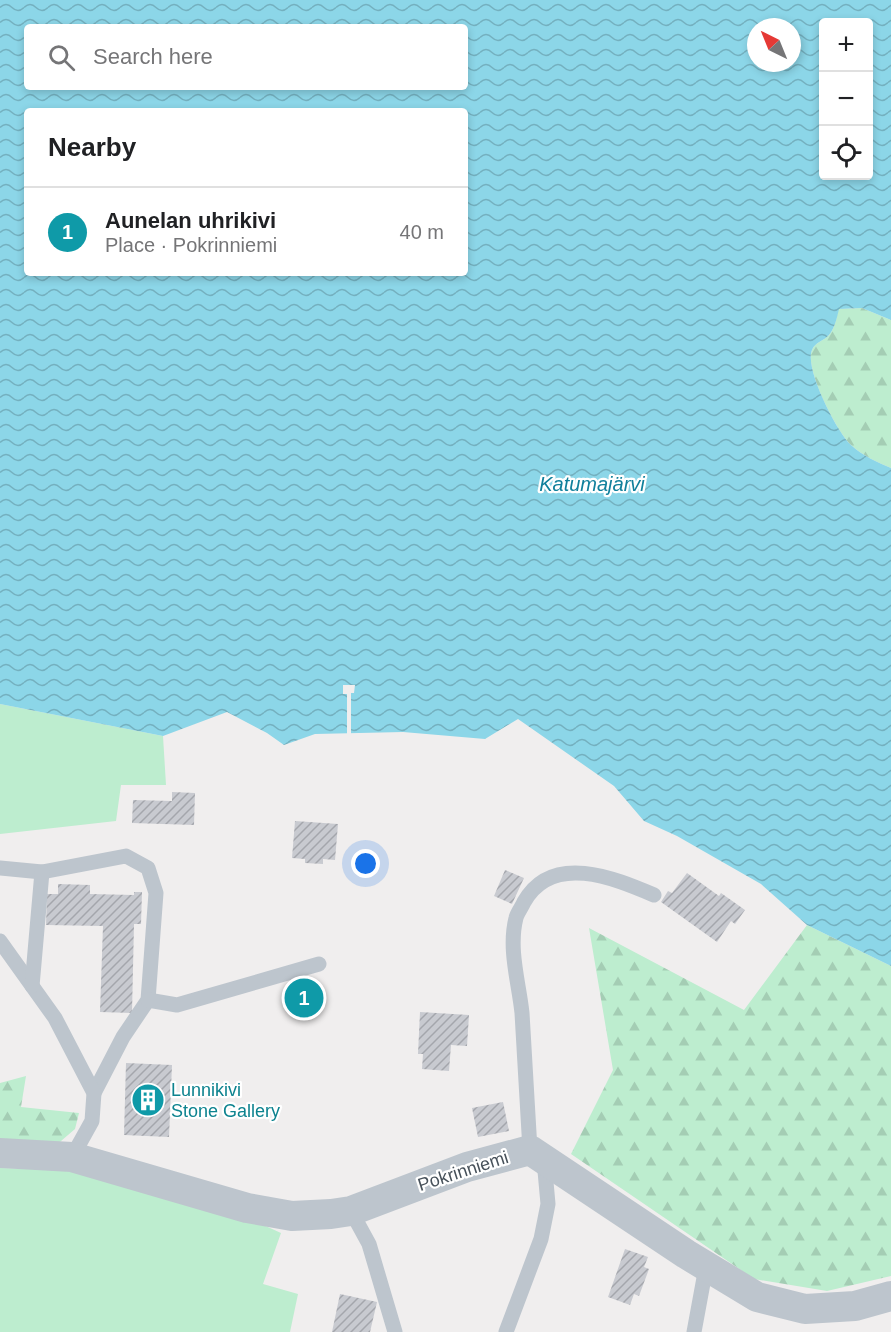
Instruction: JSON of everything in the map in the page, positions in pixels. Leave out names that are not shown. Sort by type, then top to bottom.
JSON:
[{"type":"street","name":"Pokrinniemi","points":[[0,1153],[72,1157],[258,1210],[292,1216],[331,1215],[351,1211],[467,1167],[537,1155]]},
{"type":"street","points":[[537,1155],[706,1267],[757,1297],[805,1309],[855,1306],[891,1296]]},
{"type":"lane","points":[[0,868],[42,872],[126,856],[148,868],[156,893],[148,1000],[123,1037],[94,1093],[92,1121],[72,1157]]},
{"type":"lane","points":[[32,986],[42,872]]},
{"type":"lane","points":[[506,1332],[541,1239],[548,1204],[537,1155],[514,952],[516,918],[537,884],[556,875],[585,873],[614,878],[654,895]]},
{"type":"lane","points":[[0,941],[55,1018],[94,1093]]},
{"type":"lane","points":[[148,1000],[177,1005],[319,963]]},
{"type":"lane","points":[[351,1211],[369,1244],[394,1332]]},
{"type":"lane","points":[[694,1332],[706,1267]]},
{"type":"green space","points":[[862,308],[891,320],[891,468],[860,452],[845,438],[830,414],[813,371],[812,350],[831,332],[838,309]]},
{"type":"green space","points":[[0,704],[163,736],[166,785],[121,785],[116,821],[0,834]]},
{"type":"green space","points":[[807,925],[891,966],[891,1276],[827,1291],[754,1279],[571,1154],[613,1070],[589,928],[744,1010]]},
{"type":"green space","points":[[26,1076],[21,1107],[79,1113],[75,1129],[54,1147],[0,1142],[0,1083]]},
{"type":"green space","points":[[0,1168],[75,1170],[250,1219],[281,1233],[263,1284],[298,1294],[290,1332],[0,1332]]},
{"type":"water","name":"Katumajärvi","points":[[0,0],[891,0],[891,320],[862,308],[839,309],[831,332],[813,347],[811,359],[823,399],[845,438],[860,452],[891,468],[891,966],[807,925],[761,884],[677,836],[644,821],[614,786],[518,719],[485,739],[403,732],[315,734],[284,745],[267,733],[227,712],[163,736],[0,704]]},
{"type":"pier","points":[[343,685],[355,685],[354,693],[351,693],[351,734],[347,734],[347,694],[343,694]]},
{"type":"building","points":[[172,792],[195,793],[194,825],[132,823],[133,800],[172,801]]},
{"type":"building","points":[[295,821],[338,824],[335,860],[323,859],[323,864],[305,863],[305,859],[292,858]]},
{"type":"building","points":[[505,870],[524,878],[512,904],[494,896]]},
{"type":"building","points":[[687,873],[719,896],[721,893],[745,910],[735,924],[731,921],[717,942],[661,902],[668,891],[672,893]]},
{"type":"building","points":[[58,884],[90,885],[90,894],[134,895],[134,892],[142,892],[141,924],[134,924],[132,1013],[100,1012],[103,926],[46,925],[47,894],[58,894]]},
{"type":"building","points":[[420,1012],[469,1015],[467,1046],[451,1045],[449,1071],[422,1069],[423,1054],[418,1054]]},
{"type":"building","name":"Lunnikivi Stone Gallery","points":[[126,1063],[172,1065],[169,1137],[124,1135]]},
{"type":"building","points":[[503,1102],[509,1131],[478,1137],[472,1108]]},
{"type":"building","points":[[625,1249],[648,1257],[644,1267],[649,1269],[639,1296],[634,1294],[630,1305],[608,1297]]},
{"type":"building","points":[[340,1294],[377,1302],[370,1332],[332,1332]]},
{"type":"place","name":"Aunelan uhrikivi","points":[[304,998]]},
{"type":"place","name":"Lunnikivi Stone Gallery","points":[[148,1100]]}]
